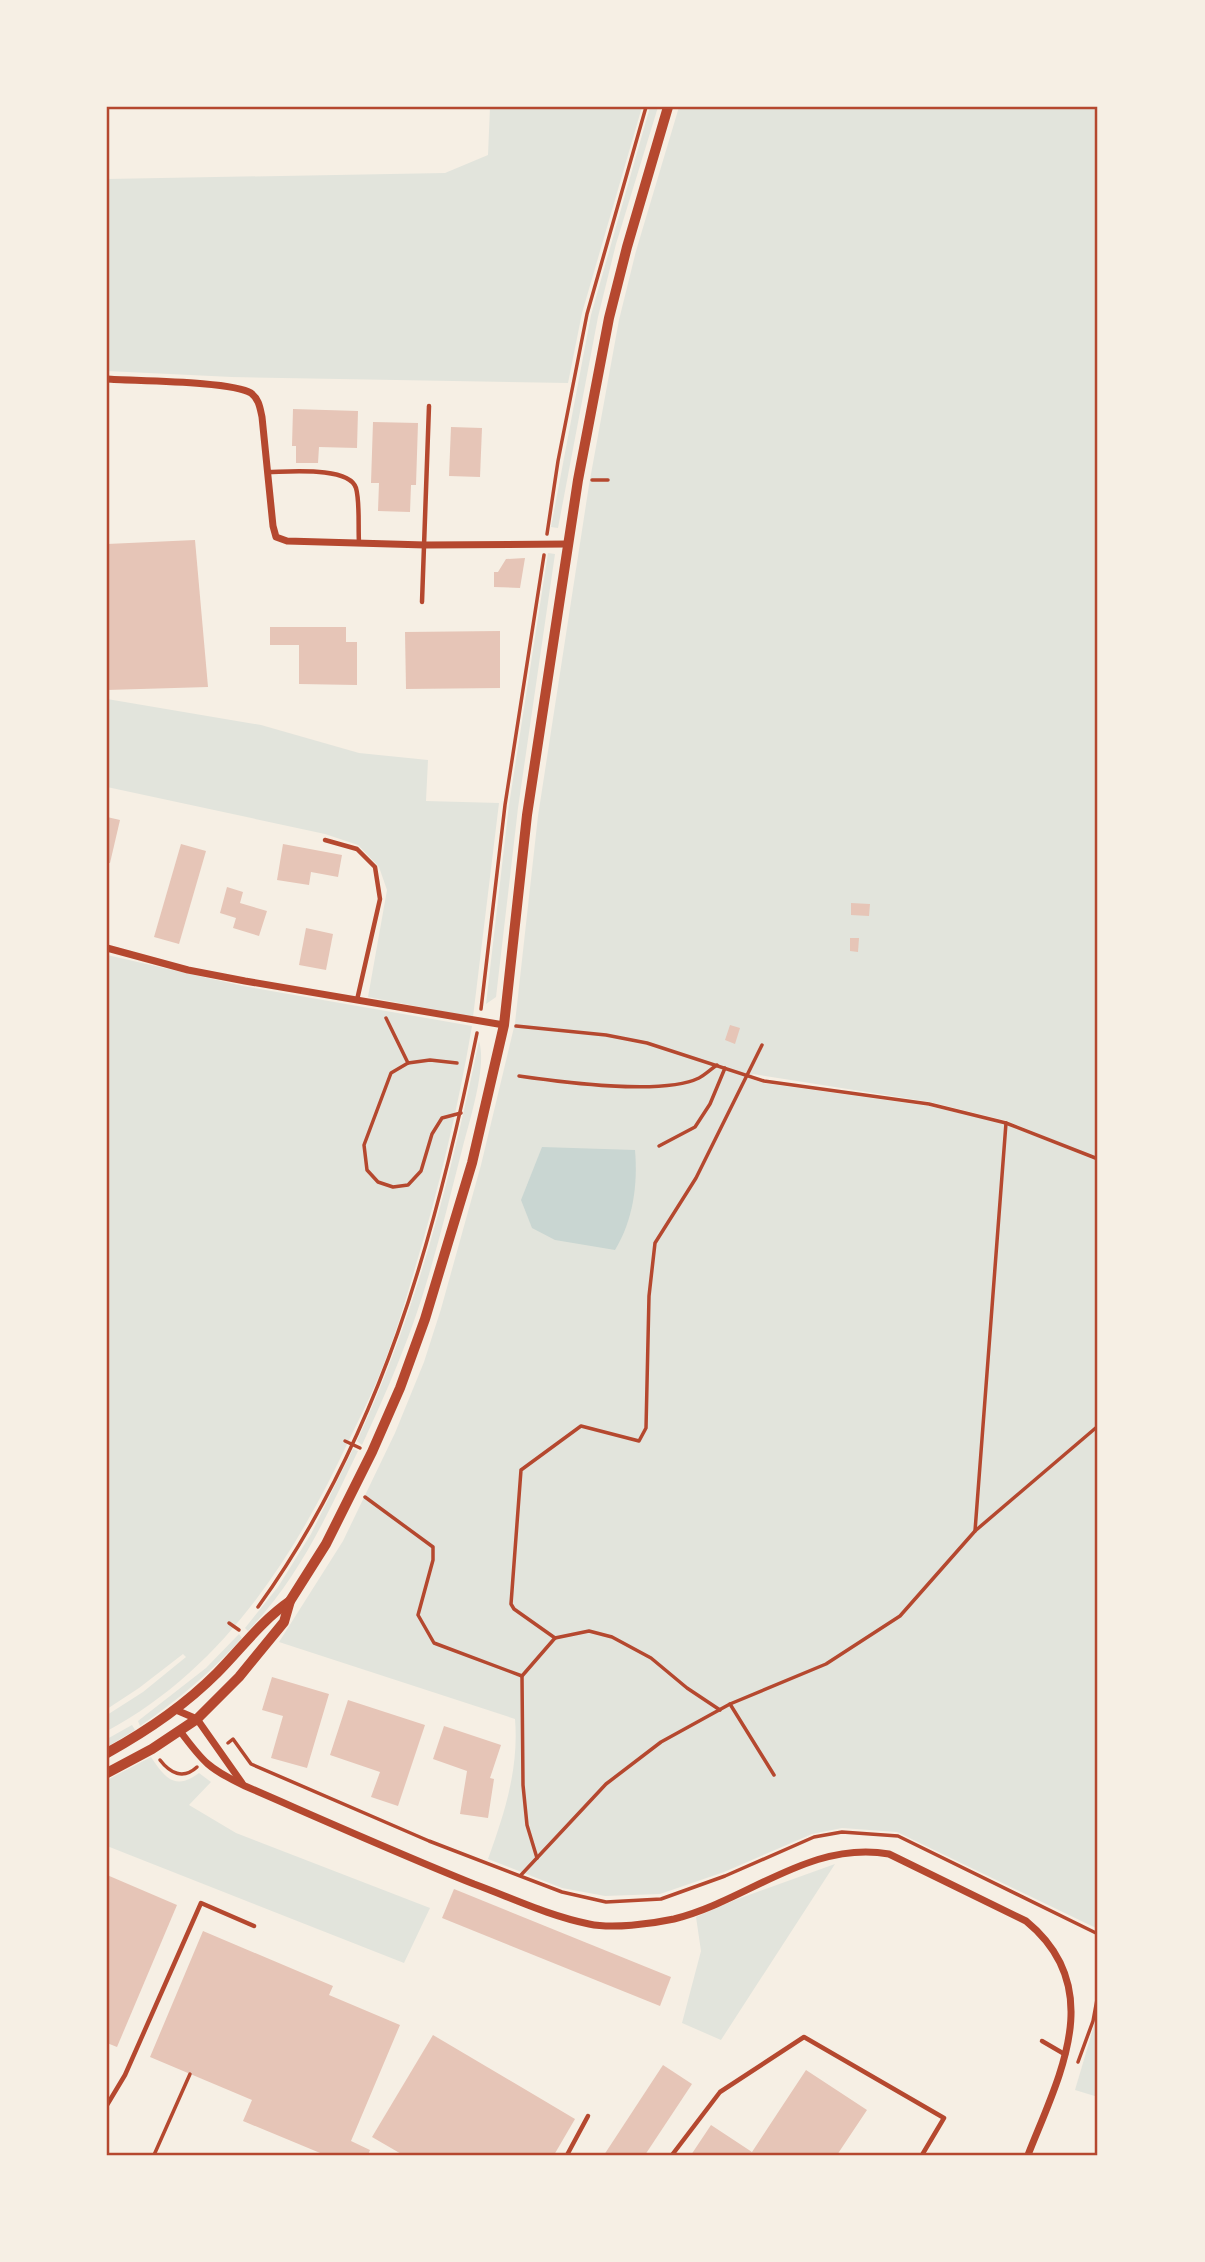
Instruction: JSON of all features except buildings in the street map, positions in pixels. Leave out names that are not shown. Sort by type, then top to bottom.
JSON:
[{"type":"street","points":[[107,1773],[152,1749],[197,1719],[239,1678],[284,1622],[290,1601],[326,1544],[354,1490],[425,1319],[472,1163],[503,1025],[527,815],[568,544],[609,318],[668,107]]},
{"type":"street","points":[[107,379],[229,386],[253,394],[259,402],[262,417],[273,526],[276,537],[286,541],[425,545],[568,544]]},
{"type":"street","points":[[107,948],[188,970],[503,1025]]},
{"type":"street","points":[[107,1753],[142,1734],[176,1710],[216,1674],[271,1614],[290,1601]]},
{"type":"street","points":[[176,1710],[197,1719],[245,1786]]},
{"type":"street","points":[[176,1710],[180,1731],[203,1762],[221,1774],[421,1863],[545,1912],[591,1925],[673,1919],[825,1856],[869,1851],[889,1854],[1026,1921],[1040,1932],[1059,1958],[1068,1983],[1073,2011],[1067,2056],[1028,2155]]},
{"type":"lane","points":[[422,602],[429,406]]},
{"type":"lane","points":[[267,472],[334,473],[350,478],[356,487],[359,543]]},
{"type":"lane","points":[[325,840],[358,849],[375,867],[380,899],[357,1001]]},
{"type":"lane","points":[[107,2105],[125,2075],[201,1903],[254,1926]]},
{"type":"lane","points":[[672,2155],[720,2092],[804,2037],[944,2118],[922,2155]]},
{"type":"lane","points":[[1042,2041],[1067,2056]]},
{"type":"lane","points":[[567,2155],[588,2116]]},
{"type":"path","points":[[251,1616],[308,1532],[380,1383],[413,1290],[436,1213],[461,1113],[479,1022],[505,805],[560,448],[587,314],[646,107]]},
{"type":"path","points":[[379,1004],[408,1063]]},
{"type":"path","points":[[503,1025],[607,1035],[647,1043],[764,1081],[929,1104],[1006,1123],[1098,1159]]},
{"type":"path","points":[[555,1638],[514,1609],[511,1604],[521,1470],[581,1426],[639,1441],[646,1429],[649,1296],[655,1243],[696,1178],[762,1045]]},
{"type":"path","points":[[457,1063],[430,1060],[408,1063],[391,1073],[364,1145],[367,1170],[379,1182],[393,1187],[408,1185],[421,1171],[432,1134],[442,1118],[461,1113]]},
{"type":"path","points":[[519,1076],[602,1085],[672,1085],[699,1078],[716,1065]]},
{"type":"path","points":[[659,1146],[695,1127],[710,1104],[725,1068]]},
{"type":"path","points":[[975,1531],[1006,1123]]},
{"type":"path","points":[[521,1876],[606,1784],[661,1742],[730,1704],[826,1664],[900,1616],[975,1531],[1098,1426]]},
{"type":"path","points":[[378,1505],[433,1547],[433,1560],[418,1615],[434,1643],[522,1676]]},
{"type":"path","points":[[239,1630],[245,1623]]},
{"type":"path","points":[[537,1858],[527,1825],[523,1785],[522,1676],[555,1638],[589,1631],[612,1637],[651,1658],[687,1688],[720,1710]]},
{"type":"path","points":[[730,1704],[774,1775]]},
{"type":"path","points":[[218,1750],[233,1739],[251,1764],[429,1841],[562,1892],[607,1902],[661,1899],[725,1876],[814,1837],[842,1832],[898,1836],[1098,1934]]},
{"type":"path","points":[[152,1749],[167,1769],[177,1775],[192,1772],[203,1762]]},
{"type":"path","points":[[154,2155],[190,2074]]},
{"type":"shaded area","points":[[490,107],[642,107],[582,313],[568,383],[232,377],[107,371],[107,179],[445,173],[488,155]]},
{"type":"shaded area","points":[[650,107],[658,107],[616,244],[598,317],[558,528],[551,527],[591,315]]},
{"type":"shaded area","points":[[679,107],[1098,107],[1098,1158],[1007,1121],[930,1102],[753,1074],[749,1078],[763,1083],[929,1106],[1005,1124],[1098,1161],[1098,1929],[897,1832],[842,1828],[812,1834],[724,1872],[660,1894],[605,1896],[562,1888],[488,1859],[513,1772],[515,1719],[279,1642],[343,1541],[395,1433],[424,1362],[481,1165],[515,1023],[538,816],[589,485],[619,320],[636,251]]},
{"type":"shaded area","points":[[548,553],[555,554],[518,808],[496,997],[486,1004],[509,805]]},
{"type":"shaded area","points":[[107,699],[261,725],[359,753],[428,760],[426,801],[499,803],[473,1017],[368,997],[387,890],[379,867],[358,845],[325,834],[107,787]]},
{"type":"shaded area","points":[[107,955],[243,986],[472,1026],[440,1178],[402,1311],[376,1383],[328,1483],[279,1567],[251,1606],[220,1642],[186,1676],[107,1731],[107,1715],[143,1692],[186,1657],[183,1654],[107,1709]]},
{"type":"shaded area","points":[[479,1041],[481,1064],[477,1093],[434,1256],[408,1337],[362,1445],[357,1441],[397,1343],[430,1244]]},
{"type":"shaded area","points":[[542,1147],[635,1150],[633,1202],[626,1227],[615,1250],[555,1240],[532,1228],[521,1200]]},
{"type":"shaded area","points":[[353,1449],[358,1451],[310,1546],[282,1590],[248,1631],[245,1628],[278,1587],[311,1534]]},
{"type":"shaded area","points":[[239,1634],[242,1638],[206,1674],[140,1726],[138,1721],[206,1668]]},
{"type":"shaded area","points":[[132,1725],[135,1730],[107,1747],[107,1739]]},
{"type":"shaded area","points":[[151,1757],[171,1780],[183,1781],[199,1773],[211,1782],[189,1805],[236,1833],[430,1908],[404,1963],[107,1846],[107,1780]]},
{"type":"shaded area","points":[[835,1864],[721,2040],[682,2023],[701,1951],[696,1917]]},
{"type":"shaded area","points":[[1098,2012],[1098,2097],[1075,2090]]}]
